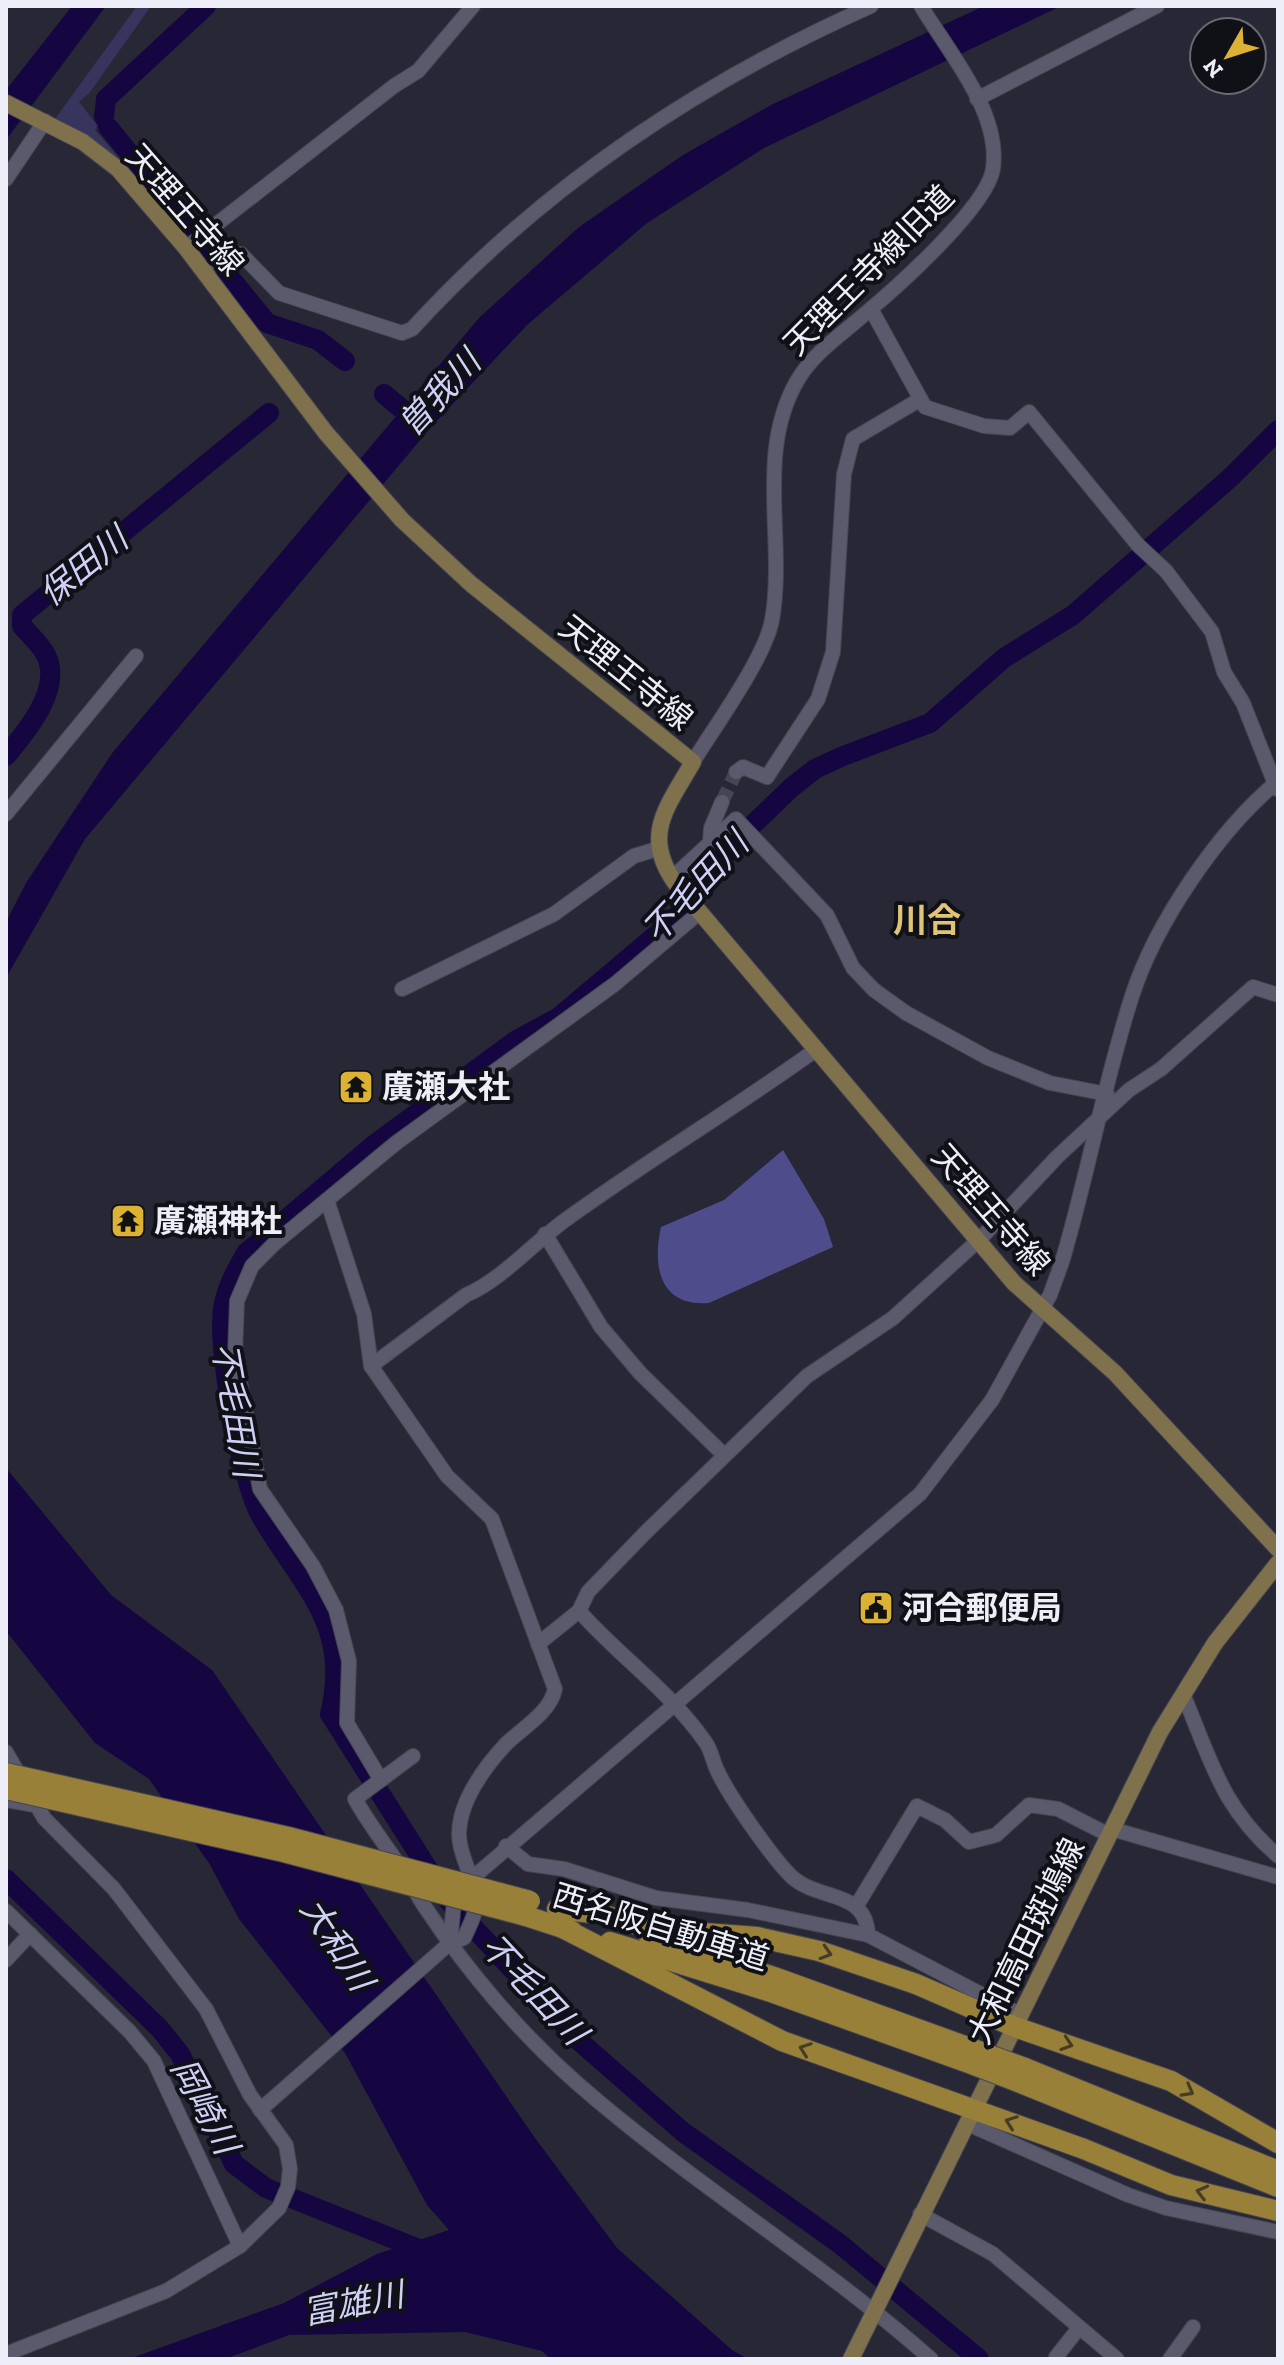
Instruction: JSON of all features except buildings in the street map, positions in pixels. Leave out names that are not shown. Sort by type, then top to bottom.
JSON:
[{"type":"highway","name":"西名阪自動車道","points":[[6,1773],[288,1837],[559,1918],[771,1992],[970,2055],[1278,2171]]},
{"type":"highway","name":"西名阪自動車道","points":[[6,1789],[528,1909]]},
{"type":"highway","points":[[559,1918],[601,1914],[651,1929],[757,1937],[819,1951],[1018,2021],[1171,2081],[1278,2143]]},
{"type":"highway","points":[[559,1918],[782,2041],[971,2116],[1171,2185],[1278,2211]]},
{"type":"highway","name":"西名阪自動車道","points":[[1021,2075],[1278,2187]]},
{"type":"main road","name":"天理王寺線","points":[[6,103],[83,142],[118,169],[186,248],[326,433],[402,520],[471,584],[693,762],[668,806],[657,849],[672,878],[978,1241],[1042,1309],[1115,1373],[1278,1549]]},
{"type":"main road","name":"大和高田斑鳩線","points":[[851,2359],[1110,1832],[1183,1694],[1215,1643],[1278,1563]]},
{"type":"street","points":[[186,248],[394,86],[418,71],[473,6]]},
{"type":"street","points":[[204,272],[227,254],[241,254],[279,293],[402,333],[412,329],[455,283],[534,209],[592,165],[769,56],[871,6]]},
{"type":"street","name":"天理王寺線旧道","points":[[693,762],[769,633],[773,603],[775,461],[783,411],[806,368],[973,209],[985,192],[992,170],[993,148],[989,125],[969,85],[921,6]]},
{"type":"street","points":[[977,99],[1157,6]]},
{"type":"street","points":[[6,179],[44,121]]},
{"type":"street","points":[[452,1944],[454,1902],[470,1880],[920,1494],[992,1400],[1042,1309],[1062,1262],[1133,994],[1169,917],[1236,821],[1277,785],[1243,703],[1224,672],[1212,632],[1166,571],[1138,545],[1029,412],[1010,428],[984,426],[937,412],[919,400],[871,309]]},
{"type":"street","points":[[736,772],[743,767],[767,777],[818,699],[833,652],[844,474],[850,445],[853,439],[919,400]]},
{"type":"street","points":[[6,814],[136,656]]},
{"type":"street","points":[[710,843],[711,828],[722,802]]},
{"type":"street","points":[[672,878],[736,819],[827,915],[853,968],[874,990],[906,1013],[1000,1063],[1050,1083],[1107,1094]]},
{"type":"street","points":[[402,989],[554,914],[634,856],[657,849]]},
{"type":"street","points":[[381,1780],[347,1723],[349,1661],[336,1610],[313,1566],[260,1489],[235,1355],[237,1301],[252,1266],[275,1243],[396,1143],[615,984],[694,904]]},
{"type":"street","points":[[538,1644],[579,1611],[588,1592],[807,1376],[893,1318],[978,1241],[1129,1090],[1161,1069],[1253,987],[1278,995]]},
{"type":"street","points":[[371,1366],[466,1295],[479,1289],[545,1234],[817,1049]]},
{"type":"street","points":[[260,2110],[452,1944],[473,1920],[476,1899],[460,1857],[458,1830],[466,1801],[481,1775],[506,1744],[554,1695],[555,1684],[492,1519],[447,1476],[371,1366],[364,1314],[327,1200]]},
{"type":"street","points":[[545,1234],[601,1327],[640,1373],[724,1455]]},
{"type":"street","points":[[579,1611],[613,1649],[655,1680],[674,1702],[709,1747],[718,1773],[792,1877],[818,1892],[857,1905],[867,1919],[868,1935]]},
{"type":"street","points":[[1183,1694],[1218,1783],[1234,1811],[1278,1856]]},
{"type":"street","points":[[6,1752],[35,1805],[56,1832],[114,1889],[197,1997],[260,2110],[286,2145],[289,2177],[279,2208],[240,2246],[166,2291],[6,2354]]},
{"type":"street","points":[[413,1756],[355,1799],[373,1832],[452,1944],[512,2016],[575,2082],[684,2169],[875,2309],[931,2359]]},
{"type":"street","points":[[6,1800],[35,1805]]},
{"type":"street","points":[[857,1905],[917,1806],[945,1820],[969,1842],[996,1835],[1029,1805],[1058,1809],[1110,1832],[1278,1877]]},
{"type":"street","points":[[506,1846],[528,1864],[564,1869],[656,1898],[748,1910],[868,1935],[1018,2021]]},
{"type":"street","points":[[6,1911],[130,2032],[154,2061],[240,2246]]},
{"type":"street","points":[[6,1960],[30,1934]]},
{"type":"street","points":[[971,2116],[1128,2195],[1166,2208],[1278,2232]]},
{"type":"street","points":[[920,2214],[993,2254],[1117,2359]]},
{"type":"street","points":[[1170,2359],[1193,2327]]},
{"type":"street","points":[[1056,2357],[1079,2328]]},
{"type":"shaded area","points":[[137,6],[151,6],[90,92],[79,102],[97,125],[95,130],[143,186],[55,119]]},
{"type":"shaded area","points":[[783,1150],[824,1219],[833,1247],[709,1303],[692,1303],[670,1291],[659,1270],[661,1227],[724,1200]]},
{"type":"water","points":[[72,6],[106,6],[6,140],[6,90]]},
{"type":"water","name":"曽我川","points":[[984,6],[1061,6],[764,148],[647,223],[527,325],[432,426],[85,839],[6,978],[6,922],[26,883],[113,752],[479,318],[579,227],[683,155],[773,104]]},
{"type":"water","points":[[6,1468],[111,1595],[212,1670],[535,2138],[617,2248],[732,2350],[748,2359],[551,2359],[542,2351],[465,2332],[289,2335],[225,2359],[129,2359],[284,2303],[377,2254],[449,2230],[427,2205],[345,2053],[239,1919],[209,1863],[149,1779],[95,1743],[6,1631]]},
{"type":"waterway","name":"保田川","points":[[104,117],[106,99],[206,6]]},
{"type":"waterway","name":"保田川","points":[[108,127],[209,251]]},
{"type":"waterway","name":"保田川","points":[[223,269],[267,323],[318,340],[345,361]]},
{"type":"waterway","name":"保田川","points":[[384,394],[414,419]]},
{"type":"waterway","name":"保田川","points":[[6,756],[40,709],[50,682],[46,655],[22,626],[22,615],[269,413]]},
{"type":"waterway","name":"不毛田川","points":[[979,2359],[840,2244],[683,2132],[578,2040],[447,1899],[330,1714],[335,1683],[329,1631],[307,1586],[261,1516],[246,1475],[227,1383],[222,1328],[224,1301],[246,1253],[375,1144],[515,1041],[559,1017],[674,920],[738,839],[792,787],[815,769],[843,756],[930,723],[1004,658],[1073,615],[1230,478],[1278,430]]},
{"type":"waterway","name":"岡崎川","points":[[6,1879],[160,2029],[180,2054],[234,2164],[266,2188],[429,2253]]},
{"type":"tunnel","points":[[722,802],[736,772]]},
{"type":"place","name":"廣瀬大社","points":[[356,1087]]},
{"type":"place","name":"廣瀬神社","points":[[128,1221]]},
{"type":"place","name":"河合郵便局","points":[[876,1608]]},
{"type":"district","name":"川合","points":[[927,920]]},
{"type":"water label","name":"大和川","points":[[337,1944]]},
{"type":"water label","name":"富雄川","points":[[353,2303]]}]
